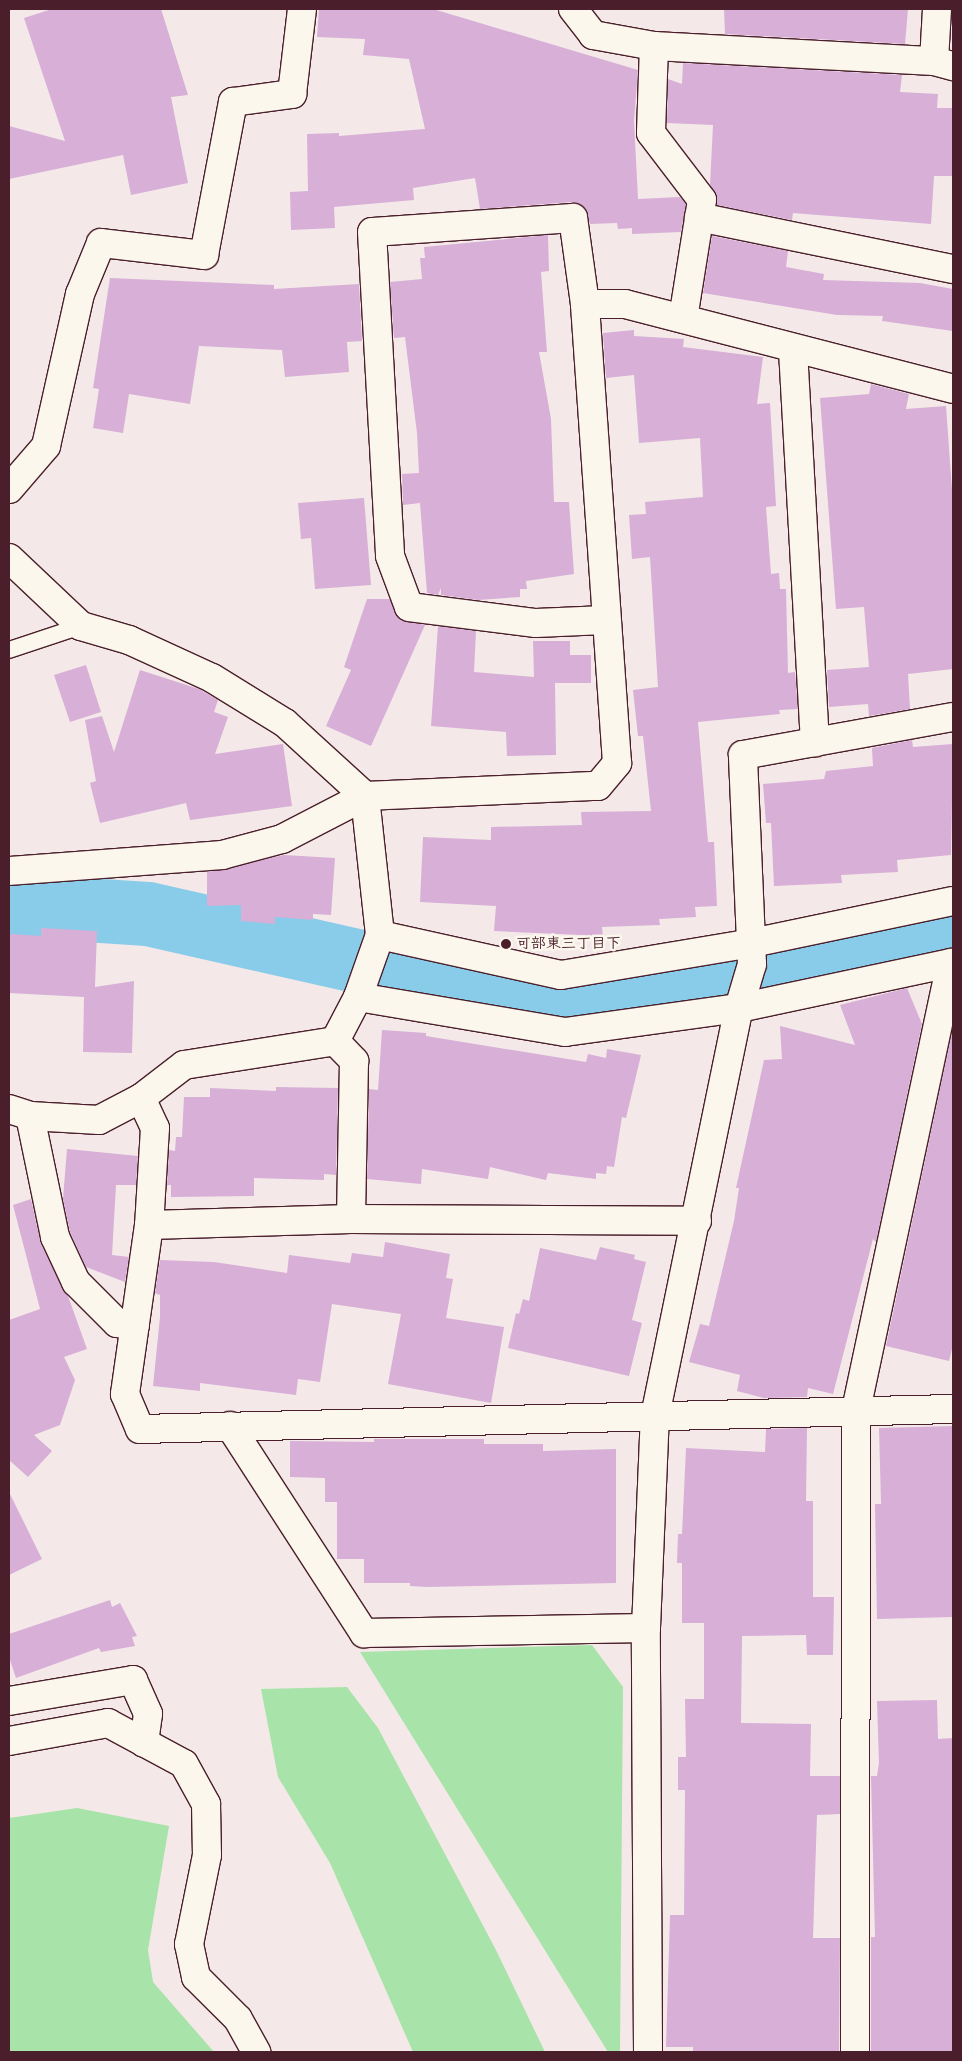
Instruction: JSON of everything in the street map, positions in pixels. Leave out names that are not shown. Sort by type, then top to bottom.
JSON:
[{"type":"street","points":[[9,489],[46,446],[80,294],[101,243],[204,255],[233,102],[292,94],[302,9]]},
{"type":"street","points":[[573,9],[593,34],[654,46],[944,64],[937,9]]},
{"type":"street","points":[[654,46],[651,133],[702,200],[683,318]]},
{"type":"street","points":[[699,217],[953,269]]},
{"type":"street","points":[[9,871],[222,855],[282,839],[365,796],[598,786],[617,763],[605,620],[585,304],[573,218],[372,232],[390,556],[409,607],[536,623],[605,620]]},
{"type":"street","points":[[585,304],[625,304],[683,318],[793,350],[953,389]]},
{"type":"street","points":[[793,350],[815,742]]},
{"type":"street","points":[[9,558],[81,626],[129,640],[212,678],[285,723],[365,796],[369,967],[334,1042]]},
{"type":"street","points":[[648,2052],[646,1628],[655,1416],[748,976],[744,755],[953,718]]},
{"type":"street","points":[[369,967],[565,1032],[748,976],[953,901]]},
{"type":"street","points":[[369,967],[561,975],[748,976],[951,963],[856,1411],[855,2052]]},
{"type":"street","points":[[135,1326],[117,1323],[76,1282],[55,1237],[20,1112],[99,1120],[141,1098],[184,1065],[334,1042]]},
{"type":"street","points":[[334,1042],[354,1061],[350,1219]]},
{"type":"street","points":[[141,1098],[155,1128],[149,1225],[125,1394],[140,1429],[953,1409]]},
{"type":"street","points":[[149,1225],[350,1219],[697,1221]]},
{"type":"street","points":[[230,1426],[364,1633],[646,1628]]},
{"type":"street","points":[[9,1701],[133,1680],[148,1714],[144,1743]]},
{"type":"street","points":[[9,1741],[108,1723],[184,1764],[206,1804],[207,1855],[189,1944],[196,1977],[238,2019],[256,2052]]},
{"type":"lane","points":[[9,650],[81,626]]},
{"type":"green space","points":[[592,1645],[623,1687],[620,2052],[608,2052],[360,1652]]},
{"type":"green space","points":[[347,1687],[378,1728],[496,1950],[545,2052],[413,2052],[330,1863],[278,1777],[261,1689]]},
{"type":"green space","points":[[77,1808],[169,1826],[148,1950],[153,1982],[214,2052],[9,2052],[9,1818]]},
{"type":"building","points":[[52,9],[161,9],[188,95],[171,97],[188,183],[131,195],[123,155],[9,179],[9,126],[65,141],[24,18]]},
{"type":"building","points":[[319,9],[433,9],[638,70],[634,121],[638,199],[680,197],[686,204],[681,232],[632,234],[632,228],[618,229],[617,223],[590,224],[585,208],[572,202],[480,209],[475,178],[413,188],[414,200],[334,207],[335,228],[291,230],[290,192],[308,191],[307,134],[339,133],[339,136],[425,129],[409,59],[363,55],[365,39],[317,37]]},
{"type":"building","points":[[724,9],[908,9],[905,44],[725,34]]},
{"type":"building","points":[[683,63],[902,75],[900,92],[938,94],[937,108],[953,108],[953,176],[934,176],[931,224],[793,213],[792,220],[717,205],[717,196],[710,185],[713,125],[667,123],[668,79],[682,84]]},
{"type":"building","points":[[548,235],[549,271],[541,272],[547,352],[539,352],[551,419],[554,502],[569,502],[574,574],[526,581],[527,589],[520,589],[520,597],[478,600],[441,595],[441,588],[438,595],[427,593],[420,503],[403,505],[402,474],[419,473],[417,433],[405,337],[394,338],[390,282],[422,279],[420,258],[425,258],[424,247]]},
{"type":"building","points":[[712,236],[788,251],[786,267],[824,274],[823,280],[920,283],[953,289],[953,331],[882,321],[883,316],[837,315],[703,293]]},
{"type":"building","points":[[110,278],[274,285],[274,289],[359,284],[362,341],[347,342],[349,372],[285,377],[282,350],[199,346],[190,404],[129,394],[123,433],[93,428],[99,389],[93,388]]},
{"type":"building","points":[[634,330],[634,336],[684,339],[683,347],[763,357],[757,404],[770,403],[776,506],[766,507],[771,574],[779,573],[780,589],[786,589],[788,673],[795,672],[798,709],[779,710],[780,714],[698,722],[708,842],[714,842],[717,906],[695,907],[696,917],[659,919],[660,925],[602,927],[603,936],[494,931],[496,906],[420,902],[423,837],[491,840],[491,827],[582,825],[581,812],[651,811],[643,736],[638,736],[633,690],[658,687],[650,557],[632,559],[629,515],[646,514],[645,502],[703,497],[700,438],[639,443],[634,375],[606,378],[603,333]]},
{"type":"building","points":[[871,384],[909,394],[906,409],[946,406],[953,504],[953,669],[908,674],[910,709],[869,716],[868,704],[829,707],[827,670],[869,667],[864,607],[836,609],[820,398],[869,394]]},
{"type":"building","points":[[364,498],[371,585],[315,589],[311,538],[301,539],[298,503]]},
{"type":"building","points":[[367,599],[390,599],[400,620],[425,625],[371,746],[326,726],[351,670],[344,667]]},
{"type":"building","points":[[438,626],[476,631],[474,672],[534,677],[533,641],[570,641],[570,655],[591,655],[591,683],[555,683],[556,755],[507,756],[506,732],[431,726]]},
{"type":"building","points":[[86,665],[101,712],[70,722],[54,675]]},
{"type":"building","points":[[140,670],[199,689],[218,700],[214,712],[228,717],[215,754],[283,744],[292,806],[190,820],[186,803],[100,823],[90,783],[96,781],[85,720],[102,716],[114,752]]},
{"type":"building","points":[[912,740],[913,747],[953,744],[951,855],[897,860],[898,872],[841,875],[842,883],[774,886],[771,823],[766,823],[763,784],[824,779],[826,771],[873,766],[872,748]]},
{"type":"building","points":[[284,855],[335,858],[331,915],[313,914],[313,920],[275,917],[275,924],[241,921],[241,905],[207,906],[207,872]]},
{"type":"building","points":[[41,928],[97,931],[95,987],[134,981],[132,1053],[83,1052],[84,997],[9,993],[9,934],[41,936]]},
{"type":"building","points":[[907,988],[922,1024],[876,1242],[873,1239],[833,1394],[808,1388],[807,1397],[764,1398],[737,1391],[740,1375],[689,1362],[700,1324],[709,1326],[734,1221],[739,1188],[736,1188],[764,1060],[782,1059],[780,1026],[855,1045],[840,1005]]},
{"type":"building","points":[[382,1030],[426,1033],[426,1036],[586,1062],[588,1054],[606,1058],[607,1049],[641,1055],[626,1118],[622,1117],[614,1167],[607,1166],[606,1174],[596,1173],[596,1179],[548,1173],[546,1180],[490,1167],[488,1179],[422,1169],[421,1184],[367,1179],[369,1089],[378,1090]]},
{"type":"building","points":[[952,1032],[953,1345],[949,1361],[886,1346]]},
{"type":"building","points":[[276,1087],[338,1088],[336,1175],[324,1174],[324,1180],[254,1178],[254,1196],[171,1197],[171,1185],[167,1185],[169,1150],[175,1151],[176,1137],[182,1137],[184,1097],[210,1097],[210,1088],[276,1091]]},
{"type":"building","points":[[67,1149],[138,1156],[136,1185],[116,1185],[112,1255],[129,1257],[125,1282],[86,1267],[70,1232],[63,1199]]},
{"type":"building","points":[[31,1199],[41,1244],[68,1296],[87,1349],[64,1357],[75,1380],[60,1425],[34,1435],[52,1451],[28,1477],[9,1460],[9,1320],[40,1309],[13,1205]]},
{"type":"building","points":[[385,1242],[450,1254],[446,1278],[453,1279],[446,1318],[504,1327],[491,1403],[388,1384],[401,1314],[332,1304],[320,1382],[298,1379],[296,1395],[200,1383],[200,1391],[153,1386],[160,1317],[160,1295],[155,1293],[160,1260],[214,1262],[287,1273],[289,1255],[350,1263],[352,1253],[383,1257]]},
{"type":"building","points":[[600,1247],[635,1255],[634,1259],[646,1262],[632,1320],[642,1323],[629,1376],[508,1348],[516,1313],[519,1314],[523,1299],[529,1301],[540,1248],[596,1260]]},
{"type":"building","points":[[953,1426],[953,1617],[877,1619],[875,1504],[881,1504],[879,1428]]},
{"type":"building","points":[[807,1428],[806,1501],[813,1501],[813,1597],[834,1597],[833,1655],[807,1655],[806,1635],[742,1636],[741,1723],[811,1724],[810,1776],[840,1776],[840,1814],[817,1815],[813,1938],[840,1938],[839,2052],[693,2052],[693,2047],[666,2047],[670,1915],[684,1915],[685,1790],[678,1790],[678,1757],[686,1757],[685,1699],[704,1699],[704,1623],[682,1623],[682,1563],[677,1563],[678,1534],[682,1534],[686,1448],[765,1452],[766,1429]]},
{"type":"building","points":[[374,1439],[484,1439],[484,1444],[543,1444],[543,1451],[616,1449],[616,1583],[427,1587],[410,1586],[410,1583],[364,1583],[364,1559],[337,1559],[337,1502],[325,1502],[325,1478],[290,1477],[290,1441],[374,1442]]},
{"type":"building","points":[[9,1492],[42,1559],[9,1575]]},
{"type":"building","points":[[110,1600],[112,1607],[120,1603],[137,1636],[132,1637],[135,1646],[101,1652],[99,1648],[16,1678],[9,1657],[9,1634]]},
{"type":"building","points":[[937,1700],[938,1739],[953,1738],[953,2052],[871,2052],[871,1937],[875,1937],[871,1776],[877,1776],[879,1763],[877,1701]]},
{"type":"waterway","points":[[9,905],[148,914],[575,1010],[953,940]]},
{"type":"place","name":"可部東三丁目下","points":[[506,944]]}]
